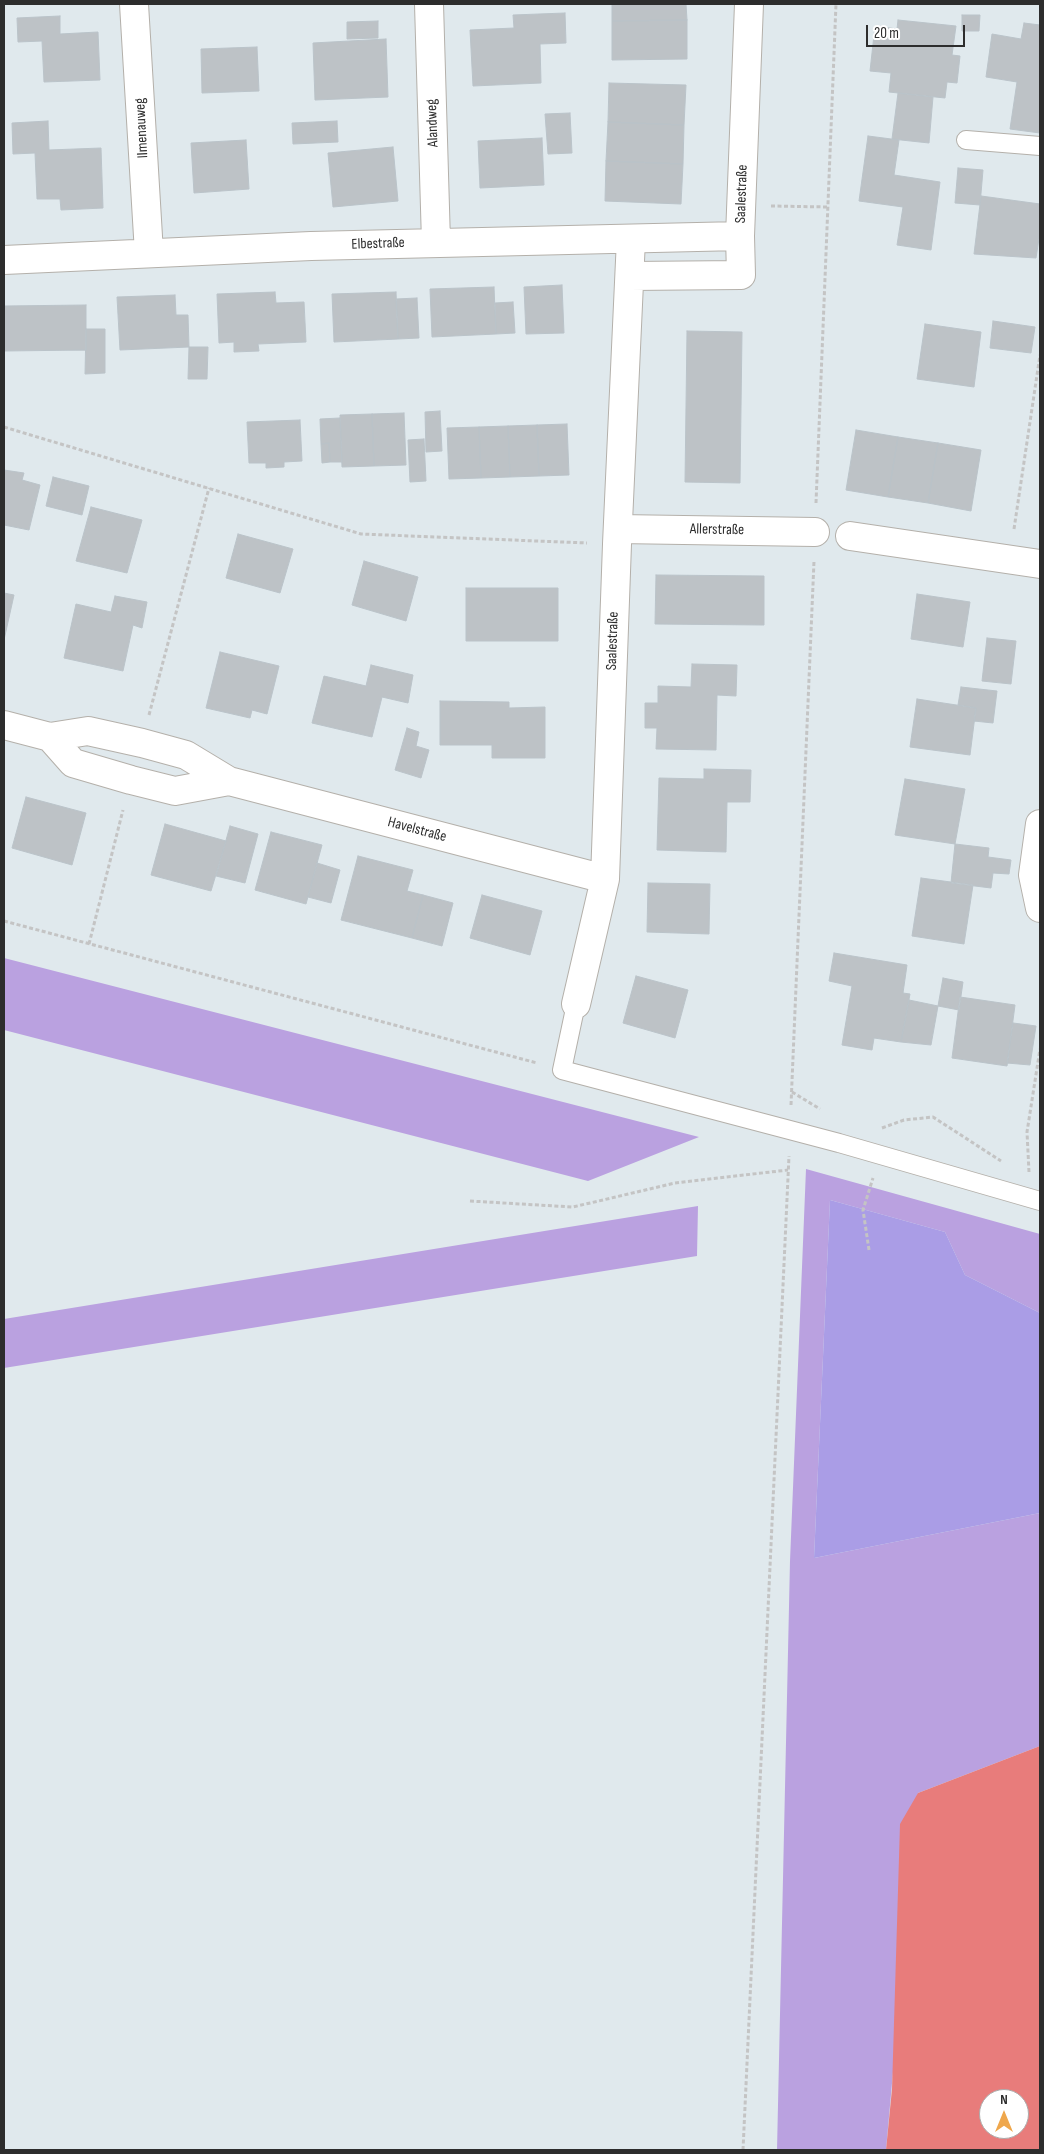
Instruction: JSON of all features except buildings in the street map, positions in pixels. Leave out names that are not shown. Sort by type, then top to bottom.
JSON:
[{"type":"street","name":"Ilmenauweg","points":[[134,4],[149,253]]},
{"type":"street","name":"Alandweg","points":[[429,4],[436,242]]},
{"type":"street","name":"Saalestraße","points":[[630,276],[741,275],[741,205],[750,4]]},
{"type":"street","name":"Elbestraße","points":[[8,262],[149,253],[436,242],[740,236]]},
{"type":"street","name":"Saalestraße","points":[[576,1004],[605,879],[617,536],[631,239]]},
{"type":"street","name":"Allerstraße","points":[[617,536],[815,532]]},
{"type":"street","points":[[850,536],[1040,564]]},
{"type":"street","name":"Havelstraße","points":[[4,725],[50,736],[88,730],[142,742],[186,755],[228,781],[605,879]]},
{"type":"street","name":"Havelstraße","points":[[50,736],[73,763],[131,780],[175,791],[228,781]]},
{"type":"street","points":[[1040,824],[1033,875],[1040,908]]},
{"type":"lane","points":[[966,140],[1040,146]]},
{"type":"lane","points":[[576,1004],[562,1070],[1036,1200]]},
{"type":"path","points":[[743,2150],[792,1092],[836,4]]},
{"type":"path","points":[[741,205],[828,207]]},
{"type":"path","points":[[1010,559],[1040,355]]},
{"type":"path","points":[[4,427],[361,534],[617,536]]},
{"type":"path","points":[[142,742],[209,488]]},
{"type":"path","points":[[89,944],[131,780]]},
{"type":"path","points":[[4,921],[562,1070]]},
{"type":"path","points":[[1036,1200],[1027,1132],[1040,1049]]},
{"type":"path","points":[[792,1092],[825,1112]]},
{"type":"path","points":[[879,1129],[904,1120],[933,1117],[1006,1164]]},
{"type":"path","points":[[869,1250],[863,1210],[881,1156]]},
{"type":"path","points":[[470,1201],[572,1207],[675,1182],[788,1170]]},
{"type":"shaded area","points":[[4,958],[699,1137],[588,1181],[4,1030]]},
{"type":"shaded area","points":[[806,1169],[1040,1234],[1040,1313],[965,1275],[945,1232],[830,1200],[814,1558],[1040,1513],[1040,1746],[918,1793],[886,2150],[777,2150],[790,1561]]},
{"type":"shaded area","points":[[830,1200],[945,1232],[965,1275],[1040,1313],[1040,1513],[814,1558]]},
{"type":"shaded area","points":[[698,1206],[697,1256],[4,1368],[4,1319]]},
{"type":"shaded area","points":[[1040,1746],[1040,2150],[886,2150],[892,2089],[900,1824],[918,1793]]}]
